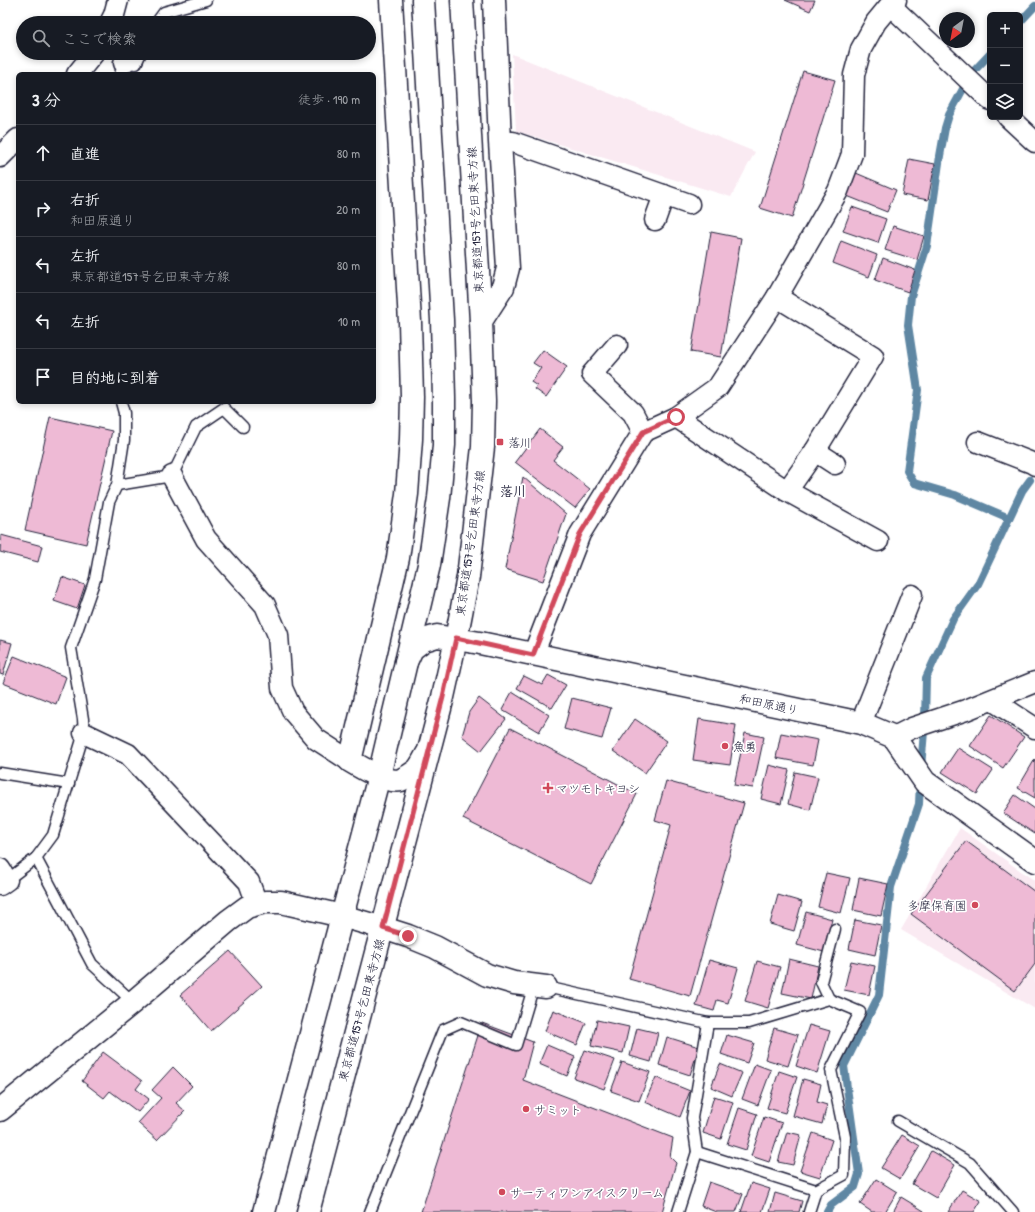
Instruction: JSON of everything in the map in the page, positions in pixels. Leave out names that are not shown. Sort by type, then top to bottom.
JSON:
[{"type":"main road","points":[[391,0],[410,322],[412,397],[411,439],[408,494],[398,558],[350,761],[379,776],[401,780],[417,770],[430,750]]},
{"type":"main road","points":[[264,1212],[379,776],[429,565],[439,498],[444,445],[442,320],[423,0]]},
{"type":"main road","name":"東京都道157号乞田東寺方線","points":[[308,1212],[430,750],[456,638],[468,577],[483,447],[484,401],[481,321],[462,0]]},
{"type":"main road","points":[[481,321],[503,287],[508,268],[500,142],[494,0]]},
{"type":"main road","name":"和田原通り","points":[[406,662],[412,649],[424,640],[438,636],[456,638],[903,732]]},
{"type":"main road","points":[[903,732],[908,757],[926,782],[1035,861]]},
{"type":"main road","points":[[0,1110],[133,1002],[212,936],[228,920],[247,907],[265,902],[281,902],[342,916],[383,928],[435,947],[487,975],[514,984],[540,986]]},
{"type":"street","points":[[533,655],[580,534],[643,432],[676,417],[718,387],[777,297],[838,191],[852,154],[854,75],[861,49],[876,22],[893,2],[987,97]]},
{"type":"street","points":[[79,72],[88,60]]},
{"type":"street","points":[[1011,120],[1035,142]]},
{"type":"street","points":[[0,157],[16,141]]},
{"type":"street","points":[[500,142],[513,142],[689,204]]},
{"type":"street","points":[[655,220],[664,195]]},
{"type":"street","points":[[777,297],[873,356],[815,451],[786,491]]},
{"type":"street","points":[[616,345],[592,374],[633,413],[643,432]]},
{"type":"street","points":[[676,417],[786,491],[878,541]]},
{"type":"street","points":[[978,442],[1035,465]]},
{"type":"street","points":[[815,451],[834,464]]},
{"type":"street","points":[[172,476],[206,539],[265,605],[278,635],[282,688],[294,712],[316,739],[350,761]]},
{"type":"street","points":[[861,723],[912,595]]},
{"type":"street","points":[[903,732],[966,710],[1035,682]]},
{"type":"street","points":[[992,700],[1035,728]]},
{"type":"street","points":[[84,734],[128,754],[249,882],[257,904]]},
{"type":"lane","points":[[161,16],[164,12],[206,0]]},
{"type":"lane","points":[[124,63],[136,64],[138,60]]},
{"type":"lane","points":[[2,878],[36,858],[54,835],[84,734],[83,719],[71,648],[95,579],[109,502],[117,485],[124,440],[124,413],[122,404]]},
{"type":"lane","points":[[117,485],[172,476],[196,426],[224,408],[243,428]]},
{"type":"lane","points":[[0,773],[69,784]]},
{"type":"lane","points":[[36,858],[92,964],[133,1002]]},
{"type":"lane","points":[[829,999],[821,982],[835,929]]},
{"type":"lane","points":[[370,1212],[443,1030],[461,1022],[516,1045],[540,986],[708,1023],[748,1023],[829,999],[860,1012],[831,1070],[845,1137],[844,1175],[816,1190],[808,1212]]},
{"type":"lane","points":[[678,1212],[697,1152],[692,1118],[708,1023]]},
{"type":"lane","points":[[898,1121],[970,1162],[1013,1212]]},
{"type":"lane","points":[[697,1152],[816,1190]]},
{"type":"shaded area","points":[[512,54],[755,152],[731,197],[516,131]]},
{"type":"shaded area","name":"多摩保育園","points":[[960,828],[1035,881],[1035,1009],[901,930]]},
{"type":"building","points":[[785,0],[815,0],[810,11]]},
{"type":"building","points":[[803,71],[835,80],[792,218],[760,208]]},
{"type":"building","points":[[909,159],[935,164],[928,200],[902,195]]},
{"type":"building","points":[[856,173],[896,190],[887,212],[847,196]]},
{"type":"building","points":[[852,207],[886,219],[878,243],[843,231]]},
{"type":"building","points":[[893,226],[924,236],[917,260],[885,250]]},
{"type":"building","points":[[711,232],[741,238],[721,357],[691,352]]},
{"type":"building","points":[[841,241],[877,255],[869,277],[833,263]]},
{"type":"building","points":[[883,258],[915,270],[908,292],[875,280]]},
{"type":"building","points":[[543,350],[567,367],[546,397],[535,389],[537,386],[531,382],[541,368],[533,363]]},
{"type":"building","points":[[50,417],[112,431],[86,544],[25,530]]},
{"type":"building","points":[[540,429],[563,447],[553,460],[590,489],[575,508],[515,462]]},
{"type":"building","points":[[523,477],[566,514],[543,581],[505,569]]},
{"type":"building","points":[[1,535],[42,546],[38,562],[0,552]]},
{"type":"building","points":[[62,577],[85,585],[77,609],[54,601]]},
{"type":"building","points":[[0,640],[12,643],[3,675],[0,674]]},
{"type":"building","points":[[14,656],[66,677],[56,704],[3,683]]},
{"type":"building","points":[[548,675],[566,685],[552,708],[517,688],[524,676],[542,685]]},
{"type":"building","points":[[512,692],[549,715],[539,732],[502,710]]},
{"type":"building","points":[[479,698],[506,719],[481,751],[462,736],[469,712]]},
{"type":"building","points":[[572,698],[611,708],[602,739],[564,729]]},
{"type":"building","points":[[991,715],[1024,737],[1003,768],[970,746]]},
{"type":"building","points":[[635,719],[667,741],[645,773],[613,751]]},
{"type":"building","points":[[699,719],[736,725],[730,765],[693,760]]},
{"type":"building","points":[[510,728],[637,794],[591,884],[463,819]]},
{"type":"building","points":[[745,733],[764,737],[753,788],[734,785]]},
{"type":"building","points":[[781,733],[818,740],[813,765],[776,758]]},
{"type":"building","points":[[958,748],[993,770],[977,794],[942,772]]},
{"type":"building","points":[[1035,759],[1035,798],[1018,788]]},
{"type":"building","points":[[769,765],[789,770],[781,804],[761,799]]},
{"type":"building","points":[[795,772],[818,777],[810,810],[788,804]]},
{"type":"building","points":[[666,781],[744,803],[690,996],[629,979],[671,825],[655,820]]},
{"type":"building","points":[[1015,795],[1035,809],[1035,834],[1003,813]]},
{"type":"building","name":"多摩保育園","points":[[966,841],[1035,892],[1035,964],[1015,991],[911,914]]},
{"type":"building","points":[[826,873],[850,878],[841,913],[818,907]]},
{"type":"building","points":[[859,878],[888,884],[881,916],[853,910]]},
{"type":"building","points":[[778,895],[802,902],[794,931],[770,924]]},
{"type":"building","points":[[806,912],[832,919],[824,952],[797,945]]},
{"type":"building","points":[[855,920],[881,925],[875,955],[849,949]]},
{"type":"building","points":[[230,951],[262,986],[211,1031],[180,995]]},
{"type":"building","points":[[789,959],[818,966],[811,999],[782,993]]},
{"type":"building","points":[[709,960],[738,968],[728,1003],[717,1000],[714,1011],[696,1006]]},
{"type":"building","points":[[757,961],[780,967],[768,1008],[745,1001]]},
{"type":"building","points":[[851,961],[875,966],[869,995],[844,990]]},
{"type":"building","points":[[553,1010],[586,1023],[577,1045],[545,1031]]},
{"type":"building","points":[[597,1020],[629,1027],[623,1053],[591,1046]]},
{"type":"building","name":"サミット","points":[[482,1023],[533,1042],[523,1080],[673,1138],[670,1157],[676,1163],[662,1212],[421,1212]]},
{"type":"building","points":[[809,1025],[830,1031],[817,1073],[796,1066]]},
{"type":"building","points":[[637,1028],[658,1033],[651,1062],[630,1056]]},
{"type":"building","points":[[774,1028],[798,1035],[788,1066],[765,1059]]},
{"type":"building","points":[[727,1035],[754,1043],[747,1063],[721,1054]]},
{"type":"building","points":[[667,1037],[699,1047],[690,1075],[659,1065]]},
{"type":"building","points":[[547,1045],[575,1057],[567,1076],[539,1064]]},
{"type":"building","points":[[585,1050],[615,1060],[604,1089],[574,1078]]},
{"type":"building","points":[[103,1052],[142,1081],[136,1089],[149,1099],[138,1112],[110,1091],[104,1098],[82,1081]]},
{"type":"building","points":[[622,1062],[650,1072],[639,1101],[611,1091]]},
{"type":"building","points":[[720,1064],[742,1073],[732,1096],[711,1087]]},
{"type":"building","points":[[755,1064],[771,1070],[758,1105],[742,1099]]},
{"type":"building","points":[[173,1067],[192,1086],[176,1103],[185,1111],[157,1140],[138,1123],[161,1098],[152,1090]]},
{"type":"building","points":[[779,1071],[797,1077],[785,1113],[767,1108]]},
{"type":"building","points":[[656,1077],[690,1091],[680,1117],[645,1102]]},
{"type":"building","points":[[803,1079],[821,1084],[817,1102],[827,1105],[822,1124],[793,1116]]},
{"type":"building","points":[[714,1096],[733,1102],[721,1139],[703,1133]]},
{"type":"building","points":[[739,1108],[757,1114],[746,1150],[727,1144]]},
{"type":"building","points":[[764,1117],[782,1123],[769,1162],[751,1156]]},
{"type":"building","points":[[787,1132],[801,1135],[793,1165],[778,1162]]},
{"type":"building","points":[[813,1133],[832,1140],[820,1177],[800,1171]]},
{"type":"building","points":[[902,1135],[920,1146],[900,1179],[881,1168]]},
{"type":"building","points":[[931,1151],[955,1165],[936,1198],[912,1184]]},
{"type":"building","points":[[876,1179],[897,1192],[885,1212],[872,1212],[860,1204]]},
{"type":"building","points":[[709,1182],[743,1194],[736,1212],[716,1212],[701,1206]]},
{"type":"building","points":[[751,1183],[770,1189],[762,1212],[741,1212]]},
{"type":"building","points":[[962,1190],[981,1201],[974,1212],[948,1212]]},
{"type":"building","points":[[775,1193],[802,1201],[799,1212],[770,1212]]},
{"type":"building","points":[[901,1197],[924,1211],[924,1212],[893,1212]]},
{"type":"waterway","points":[[1023,19],[1035,6]]},
{"type":"waterway","points":[[987,57],[972,73],[949,115],[940,156],[927,246],[911,296],[908,325],[918,390],[907,471],[914,483],[955,495],[1009,518]]},
{"type":"waterway","points":[[921,768],[925,719],[926,678],[953,619],[978,584],[1022,491],[1030,480]]},
{"type":"waterway","points":[[827,1212],[831,1205],[855,1187],[859,1174],[844,1066],[879,995],[891,887],[919,804],[920,782]]},
{"type":"place","name":"落川","points":[[500,442]]},
{"type":"place","name":"魚勇","points":[[725,746]]},
{"type":"place","name":"マツモトキヨシ","points":[[548,788]]},
{"type":"place","name":"多摩保育園","points":[[975,905]]},
{"type":"place","name":"サミット","points":[[526,1109]]},
{"type":"place","name":"サーティワンアイスクリーム","points":[[502,1192]]},
{"type":"district","name":"落川","points":[[513,491]]},
{"type":"route","points":[[408,936],[383,928],[443,697],[456,638],[533,655],[580,534],[626,462],[643,432],[676,417]]}]
